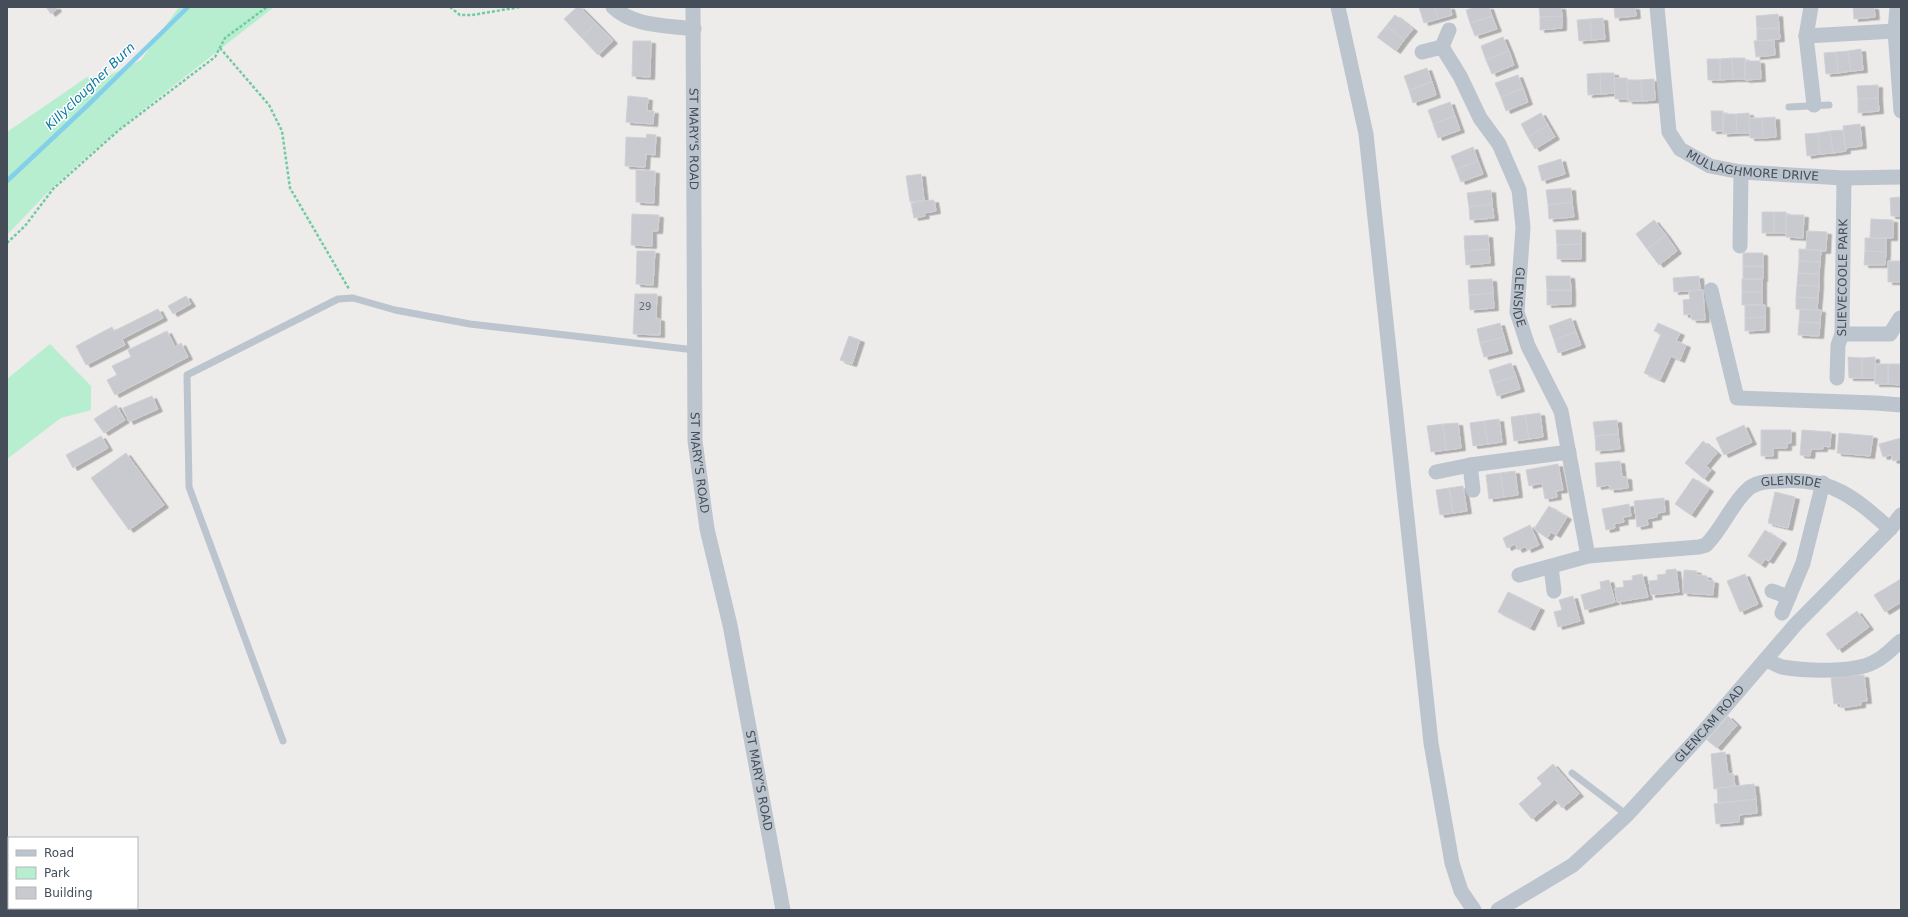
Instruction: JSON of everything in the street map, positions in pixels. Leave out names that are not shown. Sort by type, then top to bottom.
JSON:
[{"type":"street","points":[[613,7],[634,21],[694,29]]},
{"type":"street","name":"ST MARY'S ROAD","points":[[693,7],[695,441],[707,529],[730,625],[783,910]]},
{"type":"street","points":[[1338,7],[1366,134],[1431,743],[1452,863],[1461,891],[1474,910]]},
{"type":"street","name":"MULLAGHMORE DRIVE","points":[[1657,7],[1669,132],[1680,150],[1710,166],[1741,172],[1844,178],[1901,177]]},
{"type":"street","points":[[1811,7],[1806,36],[1814,105]]},
{"type":"street","points":[[1897,7],[1895,31],[1901,111]]},
{"type":"street","points":[[1422,52],[1442,46],[1449,30]]},
{"type":"street","points":[[1806,36],[1895,31]]},
{"type":"street","name":"GLENSIDE","points":[[1442,46],[1460,76],[1480,118],[1499,144],[1519,190],[1523,227],[1517,312],[1528,346],[1561,410],[1588,556]]},
{"type":"street","points":[[1740,246],[1741,172]]},
{"type":"street","name":"SLIEVECOOLE PARK","points":[[1837,378],[1838,346],[1842,334],[1844,178]]},
{"type":"street","points":[[1711,290],[1737,398],[1901,405]]},
{"type":"street","points":[[1842,334],[1890,334],[1900,318]]},
{"type":"street","points":[[1436,472],[1470,465],[1569,452]]},
{"type":"street","points":[[1470,465],[1473,490]]},
{"type":"street","name":"GLENSIDE","points":[[1519,575],[1588,556],[1699,547],[1706,545],[1746,490],[1763,482],[1799,479],[1823,483],[1842,492],[1863,505],[1890,529]]},
{"type":"street","points":[[1782,613],[1803,563],[1823,483]]},
{"type":"street","name":"GLENCAM ROAD","points":[[1498,910],[1573,864],[1627,815],[1705,730],[1796,624],[1890,529],[1901,515]]},
{"type":"street","points":[[1551,567],[1554,591]]},
{"type":"street","points":[[1772,591],[1790,597]]},
{"type":"street","points":[[1765,660],[1781,666],[1802,669],[1830,670],[1864,666],[1874,662],[1891,651],[1901,641]]},
{"type":"lane","points":[[1789,107],[1829,105]]},
{"type":"lane","points":[[283,741],[189,487],[186,375],[338,299],[353,298],[395,310],[470,324],[695,350]]},
{"type":"lane","points":[[1572,773],[1627,815]]},
{"type":"path","points":[[7,243],[25,226],[53,189],[119,130],[215,57],[225,38],[267,7]]},
{"type":"path","points":[[450,7],[460,15],[520,7]]},
{"type":"path","points":[[220,48],[269,105],[282,131],[290,188],[353,298]]},
{"type":"green space","points":[[179,7],[274,7],[135,116],[77,165],[46,194],[7,235],[7,132],[87,77],[108,76],[141,60]]},
{"type":"green space","points":[[50,344],[91,386],[91,410],[61,418],[7,459],[7,379]]},
{"type":"building","points":[[46,7],[56,7],[57,9],[51,14]]},
{"type":"building","points":[[577,7],[580,7],[596,23],[581,37],[564,19]]},
{"type":"building","points":[[1419,7],[1435,7],[1438,19],[1424,23]]},
{"type":"building","points":[[1435,7],[1450,7],[1452,15],[1438,19]]},
{"type":"building","points":[[1476,7],[1489,7],[1492,16],[1470,23],[1466,10]]},
{"type":"building","points":[[1539,7],[1561,7],[1562,16],[1540,17]]},
{"type":"building","points":[[1614,7],[1635,7],[1636,16],[1615,18]]},
{"type":"building","points":[[1853,7],[1874,7],[1875,17],[1854,19]]},
{"type":"building","points":[[1778,14],[1779,28],[1757,29],[1756,16]]},
{"type":"building","points":[[1395,15],[1413,29],[1404,40],[1386,26]]},
{"type":"building","points":[[1492,16],[1497,29],[1475,36],[1470,23]]},
{"type":"building","points":[[1562,16],[1562,28],[1540,30],[1540,17]]},
{"type":"building","points":[[1603,18],[1605,39],[1592,40],[1590,19]]},
{"type":"building","points":[[1590,19],[1592,40],[1579,41],[1577,20]]},
{"type":"building","points":[[596,23],[613,41],[598,55],[581,37]]},
{"type":"building","points":[[1386,26],[1404,40],[1396,51],[1377,37]]},
{"type":"building","points":[[1779,28],[1780,39],[1757,41],[1757,29]]},
{"type":"building","points":[[1503,37],[1509,51],[1486,60],[1481,46]]},
{"type":"building","points":[[1774,40],[1775,55],[1756,57],[1754,41]]},
{"type":"building","points":[[633,41],[651,41],[650,77],[632,76]]},
{"type":"building","points":[[1861,49],[1863,70],[1851,71],[1848,51]]},
{"type":"building","points":[[1509,51],[1514,65],[1492,74],[1486,60]]},
{"type":"building","points":[[1848,51],[1851,71],[1838,73],[1836,52]]},
{"type":"building","points":[[1836,52],[1838,73],[1826,74],[1824,53]]},
{"type":"building","points":[[1732,58],[1733,79],[1720,80],[1720,59]]},
{"type":"building","points":[[1732,58],[1745,58],[1745,79],[1733,79]]},
{"type":"building","points":[[1707,59],[1720,59],[1720,80],[1708,80]]},
{"type":"building","points":[[1745,61],[1760,61],[1761,79],[1745,80]]},
{"type":"building","points":[[1427,68],[1432,82],[1409,90],[1404,76]]},
{"type":"building","points":[[1600,73],[1614,73],[1615,93],[1601,94]]},
{"type":"building","points":[[1600,73],[1601,94],[1588,95],[1587,74]]},
{"type":"building","points":[[1518,75],[1523,88],[1501,97],[1495,83]]},
{"type":"building","points":[[1614,78],[1627,78],[1628,99],[1615,99]]},
{"type":"building","points":[[1654,79],[1655,100],[1642,101],[1641,80]]},
{"type":"building","points":[[1627,80],[1641,80],[1642,101],[1628,101]]},
{"type":"building","points":[[1432,82],[1436,95],[1413,103],[1409,90]]},
{"type":"building","points":[[1878,85],[1878,98],[1858,99],[1857,86]]},
{"type":"building","points":[[1523,88],[1528,102],[1506,111],[1501,97]]},
{"type":"building","points":[[628,96],[648,98],[647,111],[654,111],[653,124],[626,122]]},
{"type":"building","points":[[1878,98],[1879,111],[1858,113],[1858,99]]},
{"type":"building","points":[[1450,102],[1455,116],[1433,124],[1428,110]]},
{"type":"building","points":[[1711,111],[1723,111],[1723,131],[1712,131]]},
{"type":"building","points":[[1541,113],[1548,125],[1528,137],[1521,124]]},
{"type":"building","points":[[1749,113],[1750,133],[1737,133],[1736,114]]},
{"type":"building","points":[[1723,114],[1736,114],[1737,133],[1723,134]]},
{"type":"building","points":[[1455,116],[1460,130],[1438,138],[1433,124]]},
{"type":"building","points":[[1775,117],[1776,137],[1763,138],[1762,118]]},
{"type":"building","points":[[1749,118],[1762,118],[1763,138],[1750,138]]},
{"type":"building","points":[[1860,124],[1862,146],[1845,148],[1843,126]]},
{"type":"building","points":[[1548,125],[1555,137],[1535,149],[1528,137]]},
{"type":"building","points":[[1843,130],[1846,151],[1833,153],[1830,131]]},
{"type":"building","points":[[1830,131],[1833,153],[1820,154],[1818,133]]},
{"type":"building","points":[[1818,133],[1820,154],[1807,156],[1805,134]]},
{"type":"building","points":[[647,134],[656,135],[655,155],[646,154],[645,167],[625,166],[626,137],[646,138]]},
{"type":"building","points":[[1473,147],[1478,161],[1456,169],[1451,156]]},
{"type":"building","points":[[1561,159],[1565,174],[1542,181],[1538,166]]},
{"type":"building","points":[[1478,161],[1483,174],[1461,182],[1456,169]]},
{"type":"building","points":[[636,170],[655,171],[654,203],[636,202]]},
{"type":"building","points":[[921,174],[924,200],[910,202],[906,176]]},
{"type":"building","points":[[1571,188],[1572,202],[1548,205],[1546,190]]},
{"type":"building","points":[[1491,190],[1492,204],[1469,207],[1467,193]]},
{"type":"building","points":[[1901,197],[1901,216],[1891,216],[1890,198]]},
{"type":"building","points":[[934,200],[936,211],[924,213],[925,216],[914,218],[911,203]]},
{"type":"building","points":[[1572,202],[1574,217],[1549,219],[1548,205]]},
{"type":"building","points":[[1492,204],[1494,218],[1470,220],[1469,207]]},
{"type":"building","points":[[1762,212],[1774,212],[1774,233],[1762,233]]},
{"type":"building","points":[[1774,212],[1786,212],[1786,233],[1774,233]]},
{"type":"building","points":[[632,214],[659,215],[658,231],[652,231],[652,246],[631,245]]},
{"type":"building","points":[[1786,215],[1804,215],[1803,238],[1786,237]]},
{"type":"building","points":[[1871,219],[1893,220],[1893,238],[1870,238]]},
{"type":"building","points":[[1654,220],[1666,235],[1647,249],[1636,234]]},
{"type":"building","points":[[1556,230],[1581,230],[1581,244],[1557,245]]},
{"type":"building","points":[[1807,231],[1827,232],[1826,251],[1806,250]]},
{"type":"building","points":[[1488,235],[1489,249],[1465,251],[1464,236]]},
{"type":"building","points":[[1666,235],[1677,251],[1659,265],[1647,249]]},
{"type":"building","points":[[1865,238],[1886,238],[1886,252],[1865,251]]},
{"type":"building","points":[[1581,244],[1581,259],[1557,259],[1557,245]]},
{"type":"building","points":[[1489,249],[1490,263],[1466,265],[1465,251]]},
{"type":"building","points":[[1799,249],[1821,250],[1820,262],[1799,261]]},
{"type":"building","points":[[637,251],[655,251],[653,285],[636,284]]},
{"type":"building","points":[[1865,251],[1886,252],[1885,265],[1864,265]]},
{"type":"building","points":[[1743,253],[1763,253],[1763,266],[1743,266]]},
{"type":"building","points":[[1799,261],[1820,262],[1819,274],[1798,273]]},
{"type":"building","points":[[1888,261],[1901,261],[1901,282],[1888,282]]},
{"type":"building","points":[[1743,266],[1763,266],[1763,279],[1743,279]]},
{"type":"building","points":[[1798,273],[1819,274],[1819,286],[1797,285]]},
{"type":"building","points":[[1546,276],[1570,276],[1571,290],[1547,290]]},
{"type":"building","points":[[1699,276],[1700,290],[1674,292],[1673,278]]},
{"type":"building","points":[[1492,279],[1493,293],[1469,295],[1468,280]]},
{"type":"building","points":[[1742,279],[1762,279],[1762,292],[1742,292]]},
{"type":"building","points":[[1797,285],[1819,286],[1818,298],[1796,297]]},
{"type":"building","points":[[1547,290],[1571,290],[1571,304],[1547,305]]},
{"type":"building","points":[[1703,290],[1705,320],[1692,320],[1691,314],[1684,315],[1683,300],[1690,299],[1689,291]]},
{"type":"building","points":[[1742,292],[1762,292],[1762,305],[1742,305]]},
{"type":"building","points":[[1493,293],[1494,308],[1470,310],[1469,295]]},
{"type":"building","points":[[635,294],[657,294],[656,318],[660,319],[660,335],[633,334]]},
{"type":"building","points":[[186,296],[191,304],[173,314],[168,306]]},
{"type":"building","points":[[1796,297],[1818,298],[1817,310],[1796,309]]},
{"type":"building","points":[[1745,305],[1765,305],[1765,317],[1745,318]]},
{"type":"building","points":[[158,309],[163,318],[122,339],[125,345],[86,365],[76,346],[112,327],[114,331]]},
{"type":"building","points":[[1800,309],[1821,310],[1820,323],[1799,322]]},
{"type":"building","points":[[1765,317],[1765,330],[1745,331],[1745,318]]},
{"type":"building","points":[[1571,318],[1576,332],[1554,340],[1549,326]]},
{"type":"building","points":[[1799,322],[1820,323],[1819,336],[1798,335]]},
{"type":"building","points":[[1500,323],[1504,337],[1480,343],[1477,329]]},
{"type":"building","points":[[1658,323],[1680,333],[1676,341],[1686,345],[1680,360],[1671,356],[1660,380],[1644,373],[1661,334],[1654,331]]},
{"type":"building","points":[[167,331],[175,347],[181,343],[188,357],[115,395],[107,380],[117,375],[112,366],[131,357],[128,350]]},
{"type":"building","points":[[1576,332],[1581,345],[1558,353],[1554,340]]},
{"type":"building","points":[[849,336],[860,340],[852,364],[840,360]]},
{"type":"building","points":[[1504,337],[1508,351],[1484,357],[1480,343]]},
{"type":"building","points":[[1848,357],[1862,358],[1862,378],[1849,378]]},
{"type":"building","points":[[1875,357],[1875,378],[1862,378],[1862,358]]},
{"type":"building","points":[[1511,363],[1516,376],[1493,383],[1489,370]]},
{"type":"building","points":[[1875,364],[1888,364],[1888,384],[1875,384]]},
{"type":"building","points":[[1888,364],[1901,364],[1901,385],[1888,384]]},
{"type":"building","points":[[1516,376],[1520,389],[1497,396],[1493,383]]},
{"type":"building","points":[[152,396],[158,409],[129,422],[123,408]]},
{"type":"building","points":[[116,405],[125,420],[104,433],[94,419]]},
{"type":"building","points":[[1540,413],[1543,437],[1529,439],[1525,415]]},
{"type":"building","points":[[1525,415],[1529,439],[1514,441],[1511,417]]},
{"type":"building","points":[[1499,419],[1502,442],[1488,444],[1484,421]]},
{"type":"building","points":[[1617,420],[1618,434],[1595,436],[1593,422]]},
{"type":"building","points":[[1484,421],[1488,444],[1473,446],[1470,423]]},
{"type":"building","points":[[1458,423],[1461,448],[1446,450],[1443,424]]},
{"type":"building","points":[[1443,424],[1446,450],[1431,452],[1427,426]]},
{"type":"building","points":[[1744,425],[1752,442],[1724,455],[1716,438]]},
{"type":"building","points":[[1761,430],[1791,430],[1791,443],[1787,443],[1787,448],[1773,448],[1773,456],[1761,456]]},
{"type":"building","points":[[1802,430],[1831,432],[1830,447],[1823,446],[1823,449],[1811,449],[1810,456],[1800,455]]},
{"type":"building","points":[[1839,433],[1873,436],[1870,456],[1837,453]]},
{"type":"building","points":[[1618,434],[1620,449],[1596,451],[1595,436]]},
{"type":"building","points":[[101,436],[108,448],[73,468],[66,455]]},
{"type":"building","points":[[1901,438],[1901,459],[1893,461],[1891,455],[1883,457],[1879,444]]},
{"type":"building","points":[[1703,441],[1717,453],[1706,466],[1711,470],[1704,479],[1685,463]]},
{"type":"building","points":[[126,453],[164,505],[129,530],[91,478]]},
{"type":"building","points":[[1620,461],[1622,477],[1627,477],[1628,488],[1610,490],[1609,485],[1597,487],[1595,463]]},
{"type":"building","points":[[1558,464],[1563,490],[1556,491],[1557,497],[1545,499],[1542,483],[1529,486],[1526,470]]},
{"type":"building","points":[[1515,471],[1518,495],[1504,497],[1500,473]]},
{"type":"building","points":[[1500,473],[1504,497],[1489,499],[1486,475]]},
{"type":"building","points":[[1693,478],[1709,489],[1691,515],[1675,504]]},
{"type":"building","points":[[1463,486],[1467,511],[1453,513],[1449,488]]},
{"type":"building","points":[[1449,488],[1453,513],[1440,515],[1436,490]]},
{"type":"building","points":[[1775,492],[1795,497],[1788,528],[1768,523]]},
{"type":"building","points":[[1664,498],[1665,512],[1657,513],[1657,517],[1647,519],[1648,525],[1637,527],[1634,501]]},
{"type":"building","points":[[1629,504],[1631,516],[1623,517],[1624,522],[1614,524],[1615,528],[1606,530],[1602,509]]},
{"type":"building","points":[[1549,506],[1567,517],[1556,535],[1551,532],[1547,538],[1534,529]]},
{"type":"building","points":[[1530,525],[1539,545],[1527,550],[1526,546],[1518,550],[1515,544],[1507,548],[1503,538]]},
{"type":"building","points":[[1765,530],[1782,541],[1769,561],[1765,559],[1761,565],[1748,556]]},
{"type":"building","points":[[1676,569],[1679,592],[1651,595],[1649,581],[1658,580],[1657,575],[1666,574],[1666,570]]},
{"type":"building","points":[[1684,570],[1697,571],[1696,575],[1707,576],[1707,580],[1714,581],[1713,595],[1683,593]]},
{"type":"building","points":[[1642,574],[1648,597],[1617,602],[1615,588],[1624,587],[1623,581],[1633,580],[1632,576]]},
{"type":"building","points":[[1745,574],[1758,604],[1740,612],[1727,581]]},
{"type":"building","points":[[1901,579],[1901,602],[1885,612],[1874,595]]},
{"type":"building","points":[[1609,580],[1615,602],[1585,610],[1581,595],[1601,589],[1600,582]]},
{"type":"building","points":[[1508,592],[1540,608],[1530,628],[1498,612]]},
{"type":"building","points":[[1573,596],[1580,621],[1558,627],[1554,612],[1562,610],[1559,600]]},
{"type":"building","points":[[1857,611],[1869,627],[1838,650],[1826,634]]},
{"type":"building","points":[[1864,675],[1867,701],[1861,701],[1861,705],[1841,708],[1840,703],[1834,704],[1831,678]]},
{"type":"building","points":[[1728,716],[1737,725],[1717,748],[1707,740]]},
{"type":"building","points":[[1725,752],[1728,774],[1733,773],[1735,786],[1714,789],[1711,754]]},
{"type":"building","points":[[1553,764],[1579,794],[1562,808],[1555,799],[1532,819],[1519,804],[1542,784],[1537,778]]},
{"type":"building","points":[[1754,784],[1756,799],[1718,803],[1717,788]]},
{"type":"building","points":[[1756,799],[1757,813],[1739,815],[1739,822],[1716,824],[1714,804]]},
{"type":"waterway","name":"Killyclougher Burn","points":[[7,181],[88,105],[188,7]]}]
